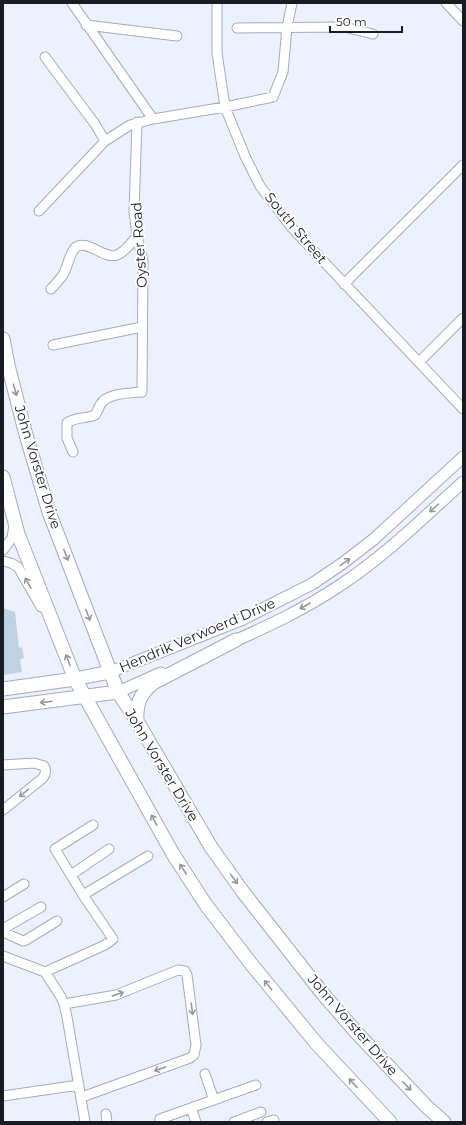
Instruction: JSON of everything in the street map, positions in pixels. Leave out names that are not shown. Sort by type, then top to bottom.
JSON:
[{"type":"main road","name":"John Vorster Drive","points":[[3,339],[26,435],[50,512],[118,692],[137,721],[211,847],[243,892],[323,994],[356,1032],[426,1106],[444,1122]]},
{"type":"main road","points":[[3,477],[15,524],[75,679],[173,854],[206,905],[252,965],[317,1044],[390,1122]]},
{"type":"main road","points":[[137,721],[137,706],[142,694],[153,683],[236,640]]},
{"type":"main road","name":"Hendrik Verwoerd Drive","points":[[3,689],[75,679],[110,672]]},
{"type":"main road","name":"Hendrik Verwoerd Drive","points":[[3,707],[118,692]]},
{"type":"street","points":[[72,3],[153,119]]},
{"type":"street","name":"South Street","points":[[217,3],[217,53],[225,107],[244,156],[260,186],[292,228],[463,409]]},
{"type":"street","points":[[39,211],[105,141],[137,122],[273,97],[282,72],[287,28],[292,3]]},
{"type":"street","points":[[446,3],[463,21]]},
{"type":"street","points":[[86,24],[177,36]]},
{"type":"street","points":[[237,28],[344,28],[373,34]]},
{"type":"street","points":[[45,57],[95,124],[105,141]]},
{"type":"street","name":"Oyster Road","points":[[72,452],[67,438],[67,423],[71,420],[84,419],[95,415],[103,402],[109,398],[142,392],[143,261],[137,236],[134,212],[137,122]]},
{"type":"street","points":[[344,284],[463,164]]},
{"type":"street","points":[[51,289],[64,274],[75,248],[78,246],[84,246],[116,256],[122,252],[137,236]]},
{"type":"street","points":[[419,362],[463,318]]},
{"type":"street","points":[[53,345],[142,327]]},
{"type":"street","name":"Hendrik Verwoerd Drive","points":[[110,672],[241,620],[312,584],[343,563],[374,539],[463,457]]},
{"type":"street","name":"Hendrik Verwoerd Drive","points":[[118,692],[294,613],[339,586],[372,562],[463,482]]},
{"type":"street","points":[[3,550],[12,538],[15,524]]},
{"type":"street","points":[[3,561],[18,567],[22,572],[60,642]]},
{"type":"street","points":[[3,765],[34,763],[44,766],[45,769],[43,778],[3,810]]},
{"type":"street","points":[[45,972],[104,945],[113,939],[83,895],[55,849],[94,825]]},
{"type":"street","points":[[71,875],[109,849]]},
{"type":"street","points":[[83,895],[148,856]]},
{"type":"street","points":[[3,897],[24,884]]},
{"type":"street","points":[[3,931],[41,907]]},
{"type":"street","points":[[3,931],[23,941],[57,920]]},
{"type":"street","points":[[3,956],[45,972],[64,1004],[86,1122]]},
{"type":"street","points":[[64,1004],[116,995],[178,970],[185,971],[187,975],[196,1045],[194,1055],[190,1058],[82,1097]]},
{"type":"street","points":[[205,1074],[214,1100]]},
{"type":"street","points":[[3,1096],[79,1085]]},
{"type":"street","points":[[160,1119],[256,1085]]},
{"type":"street","points":[[191,1108],[196,1122]]},
{"type":"street","points":[[234,1122],[261,1112]]},
{"type":"building","points":[[3,608],[15,612],[19,648],[22,647],[24,658],[20,659],[22,672],[3,675]]}]
